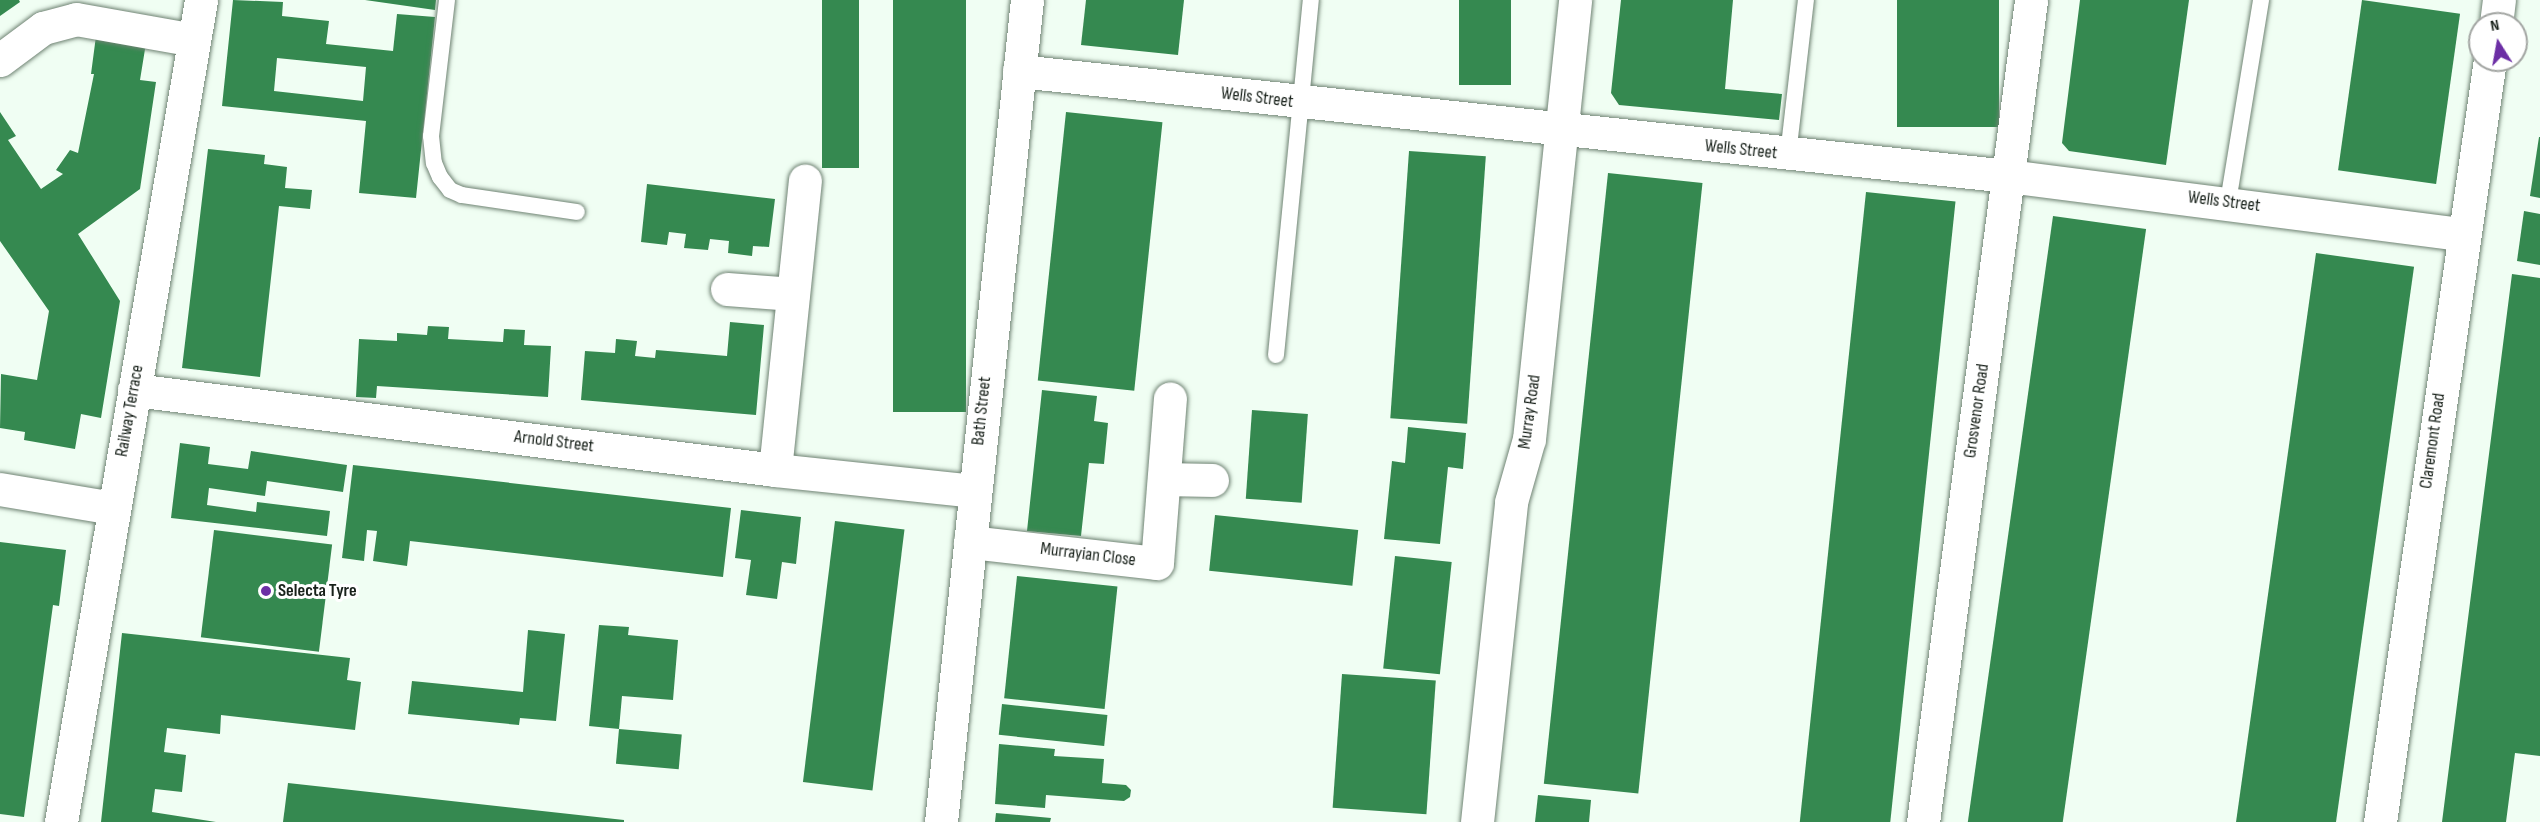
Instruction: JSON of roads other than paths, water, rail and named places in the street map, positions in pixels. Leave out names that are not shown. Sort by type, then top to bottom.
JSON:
[{"type":"street","name":"Railway Terrace","points":[[61,822],[201,0]]},
{"type":"street","name":"Bath Street","points":[[941,822],[1026,0]]},
{"type":"street","name":"Murray Road","points":[[1477,822],[1511,502],[1529,439],[1575,0]]},
{"type":"street","name":"Grosvenor Road","points":[[1923,822],[2031,0]]},
{"type":"street","points":[[0,60],[43,28],[75,19],[194,40]]},
{"type":"street","name":"Wells Street","points":[[1019,71],[1788,155],[2008,176],[2228,202],[2462,234]]},
{"type":"street","name":"Claremont Road","points":[[2380,822],[2462,234],[2488,72]]},
{"type":"street","points":[[775,470],[805,181]]},
{"type":"street","points":[[727,289],[794,294]]},
{"type":"street","name":"Arnold Street","points":[[134,390],[775,470],[974,490]]},
{"type":"street","name":"Murrayian Close","points":[[970,542],[1157,563],[1170,399]]},
{"type":"street","points":[[1164,479],[1212,480]]},
{"type":"street","points":[[0,489],[113,508]]},
{"type":"lane","points":[[447,0],[431,136],[434,163],[440,177],[450,190],[462,195],[577,212]]},
{"type":"lane","points":[[1276,355],[1303,103],[1311,0]]},
{"type":"lane","points":[[1788,155],[1806,0]]},
{"type":"lane","points":[[2228,202],[2261,0]]},
{"type":"place","name":"Selecta Tyre","points":[[266,591]]}]
